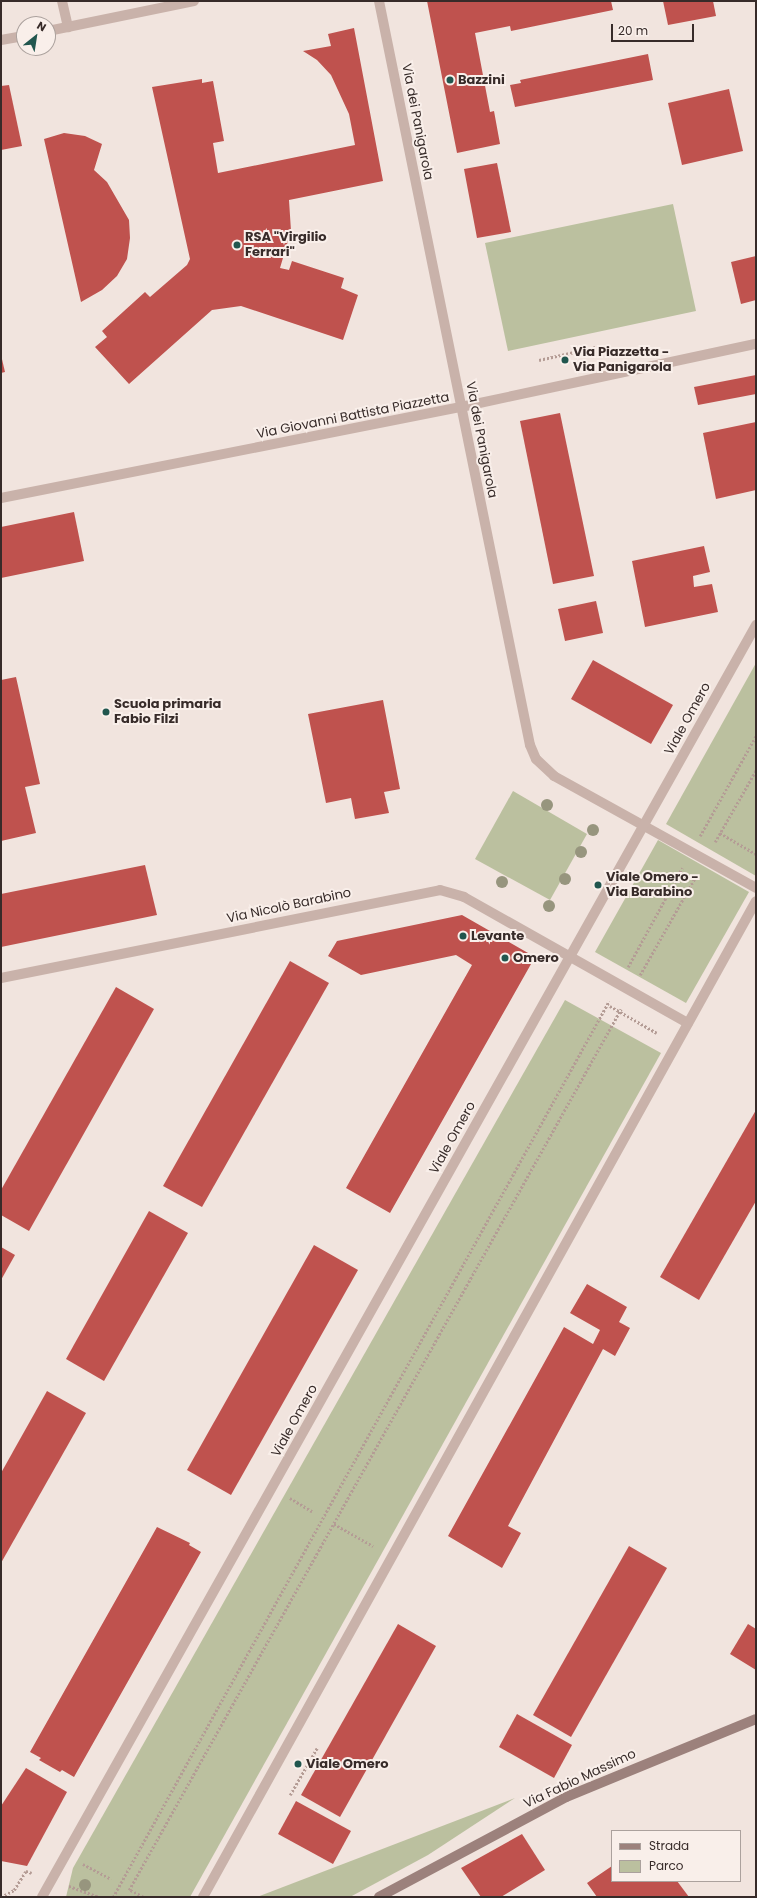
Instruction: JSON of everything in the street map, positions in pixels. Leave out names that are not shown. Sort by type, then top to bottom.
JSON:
[{"type":"main road","name":"Via Fabio Massimo","points":[[379,1897],[566,1797],[756,1719]]},
{"type":"street","points":[[62,1],[68,27]]},
{"type":"street","points":[[56,29],[194,1]]},
{"type":"street","name":"Via dei Panigarola","points":[[379,1],[530,745],[536,759],[554,776],[643,825]]},
{"type":"street","points":[[1,40],[16,37]]},
{"type":"street","name":"Via Giovanni Battista Piazzetta","points":[[1,498],[461,407],[756,344]]},
{"type":"street","name":"Viale Omero","points":[[42,1897],[756,625]]},
{"type":"street","points":[[643,825],[756,888]]},
{"type":"street","name":"Via Nicolò Barabino","points":[[1,978],[440,890],[464,897],[569,956]]},
{"type":"street","points":[[203,1897],[756,901]]},
{"type":"street","points":[[569,956],[688,1023]]},
{"type":"street","points":[[50,1897],[51,1879]]},
{"type":"path","points":[[539,360],[600,346]]},
{"type":"path","points":[[700,838],[756,736]]},
{"type":"path","points":[[713,846],[756,770]]},
{"type":"path","points":[[720,833],[756,854]]},
{"type":"path","points":[[625,972],[684,866]]},
{"type":"path","points":[[637,981],[700,869]]},
{"type":"path","points":[[113,1897],[611,997]]},
{"type":"path","points":[[610,1006],[657,1033]]},
{"type":"path","points":[[143,1897],[130,1890],[620,1012]]},
{"type":"path","points":[[290,1498],[312,1511]]},
{"type":"path","points":[[334,1524],[373,1546]]},
{"type":"path","points":[[290,1795],[316,1748]]},
{"type":"path","points":[[83,1864],[111,1879]]},
{"type":"path","points":[[1,1897],[14,1890],[26,1871]]},
{"type":"path","points":[[75,1888],[98,1897]]},
{"type":"green space","points":[[673,204],[696,311],[508,351],[485,243]]},
{"type":"green space","points":[[756,663],[756,876],[666,824]]},
{"type":"green space","points":[[513,791],[587,834],[550,900],[475,859]]},
{"type":"green space","points":[[658,840],[749,892],[686,1003],[595,952]]},
{"type":"green space","points":[[565,1000],[661,1053],[190,1897],[66,1897],[73,1868]]},
{"type":"green space","points":[[515,1798],[428,1855],[350,1897],[257,1897]]},
{"type":"building","points":[[427,1],[611,1],[613,10],[511,31],[510,26],[475,33],[490,112],[494,111],[500,144],[457,153]]},
{"type":"building","points":[[663,1],[713,1],[716,16],[668,25]]},
{"type":"building","name":"RSA \"Virgilio Ferrari\"","points":[[354,28],[383,181],[289,200],[291,231],[280,268],[289,270],[292,261],[344,278],[341,288],[358,295],[343,340],[241,306],[212,310],[129,384],[95,347],[107,337],[102,331],[145,292],[150,297],[187,265],[190,259],[152,87],[202,79],[202,83],[213,81],[224,141],[213,143],[218,173],[355,145],[349,114],[331,75],[317,60],[303,51],[331,46],[328,34]]},
{"type":"building","points":[[648,54],[653,80],[515,107],[510,85],[521,83],[520,80]]},
{"type":"building","points":[[9,85],[22,146],[1,150],[1,86]]},
{"type":"building","points":[[729,89],[743,151],[682,165],[668,103]]},
{"type":"building","points":[[64,133],[85,136],[102,144],[94,170],[107,182],[129,220],[130,238],[127,259],[117,276],[102,290],[81,302],[44,139]]},
{"type":"building","points":[[497,163],[511,232],[477,238],[464,169]]},
{"type":"building","points":[[756,256],[756,300],[741,304],[731,262]]},
{"type":"building","points":[[1,355],[5,372],[1,373]]},
{"type":"building","points":[[756,375],[756,394],[698,405],[694,387]]},
{"type":"building","points":[[560,413],[594,576],[553,584],[520,421]]},
{"type":"building","points":[[756,422],[756,490],[716,499],[703,433]]},
{"type":"building","points":[[74,512],[84,561],[1,578],[1,527]]},
{"type":"building","points":[[704,546],[710,572],[693,576],[694,587],[712,584],[718,612],[645,627],[632,561]]},
{"type":"building","points":[[596,601],[603,633],[565,641],[558,609]]},
{"type":"building","points":[[593,660],[673,705],[651,744],[571,699]]},
{"type":"building","points":[[16,677],[40,784],[25,787],[36,833],[1,841],[1,680]]},
{"type":"building","points":[[383,700],[400,789],[384,792],[389,813],[355,819],[351,798],[326,803],[308,714]]},
{"type":"building","points":[[145,865],[157,915],[1,947],[1,894]]},
{"type":"building","points":[[462,915],[535,957],[390,1213],[346,1188],[472,965],[456,955],[361,975],[328,956],[337,941]]},
{"type":"building","points":[[290,961],[329,983],[202,1207],[163,1186]]},
{"type":"building","points":[[116,987],[154,1009],[29,1231],[1,1215],[1,1190]]},
{"type":"building","points":[[756,1110],[756,1201],[699,1300],[660,1277]]},
{"type":"building","points":[[149,1211],[188,1233],[104,1381],[66,1359]]},
{"type":"building","points":[[314,1245],[358,1270],[231,1495],[187,1470]]},
{"type":"building","points":[[1,1247],[15,1255],[1,1280]]},
{"type":"building","points":[[587,1284],[627,1307],[619,1322],[630,1328],[615,1356],[603,1349],[508,1526],[521,1533],[502,1568],[448,1536],[564,1327],[593,1344],[600,1330],[570,1313]]},
{"type":"building","points":[[47,1391],[86,1413],[1,1563],[1,1473]]},
{"type":"building","points":[[157,1527],[190,1543],[189,1545],[201,1552],[74,1777],[62,1770],[60,1772],[39,1760],[41,1758],[30,1752]]},
{"type":"building","points":[[629,1546],[667,1568],[571,1737],[533,1715]]},
{"type":"building","points":[[398,1624],[436,1646],[340,1817],[301,1795]]},
{"type":"building","points":[[748,1624],[756,1629],[756,1670],[730,1654]]},
{"type":"building","points":[[517,1714],[572,1745],[554,1778],[499,1747]]},
{"type":"building","points":[[26,1768],[67,1792],[27,1866],[1,1861],[1,1806]]},
{"type":"building","points":[[296,1801],[351,1831],[333,1864],[278,1834]]},
{"type":"building","points":[[522,1834],[545,1870],[501,1897],[481,1897],[461,1868]]},
{"type":"building","points":[[611,1867],[611,1882],[678,1882],[689,1897],[597,1897],[587,1883]]},
{"type":"place","name":"Bazzini","points":[[450,80]]},
{"type":"place","name":"RSA \"Virgilio Ferrari\"","points":[[237,245]]},
{"type":"place","name":"Via Piazzetta - Via Panigarola","points":[[565,360]]},
{"type":"place","name":"Scuola primaria Fabio Filzi","points":[[106,712]]},
{"type":"place","name":"Viale Omero - Via Barabino","points":[[598,885]]},
{"type":"place","name":"Levante","points":[[463,936]]},
{"type":"place","name":"Omero","points":[[505,958]]},
{"type":"place","name":"Viale Omero","points":[[298,1764]]}]
